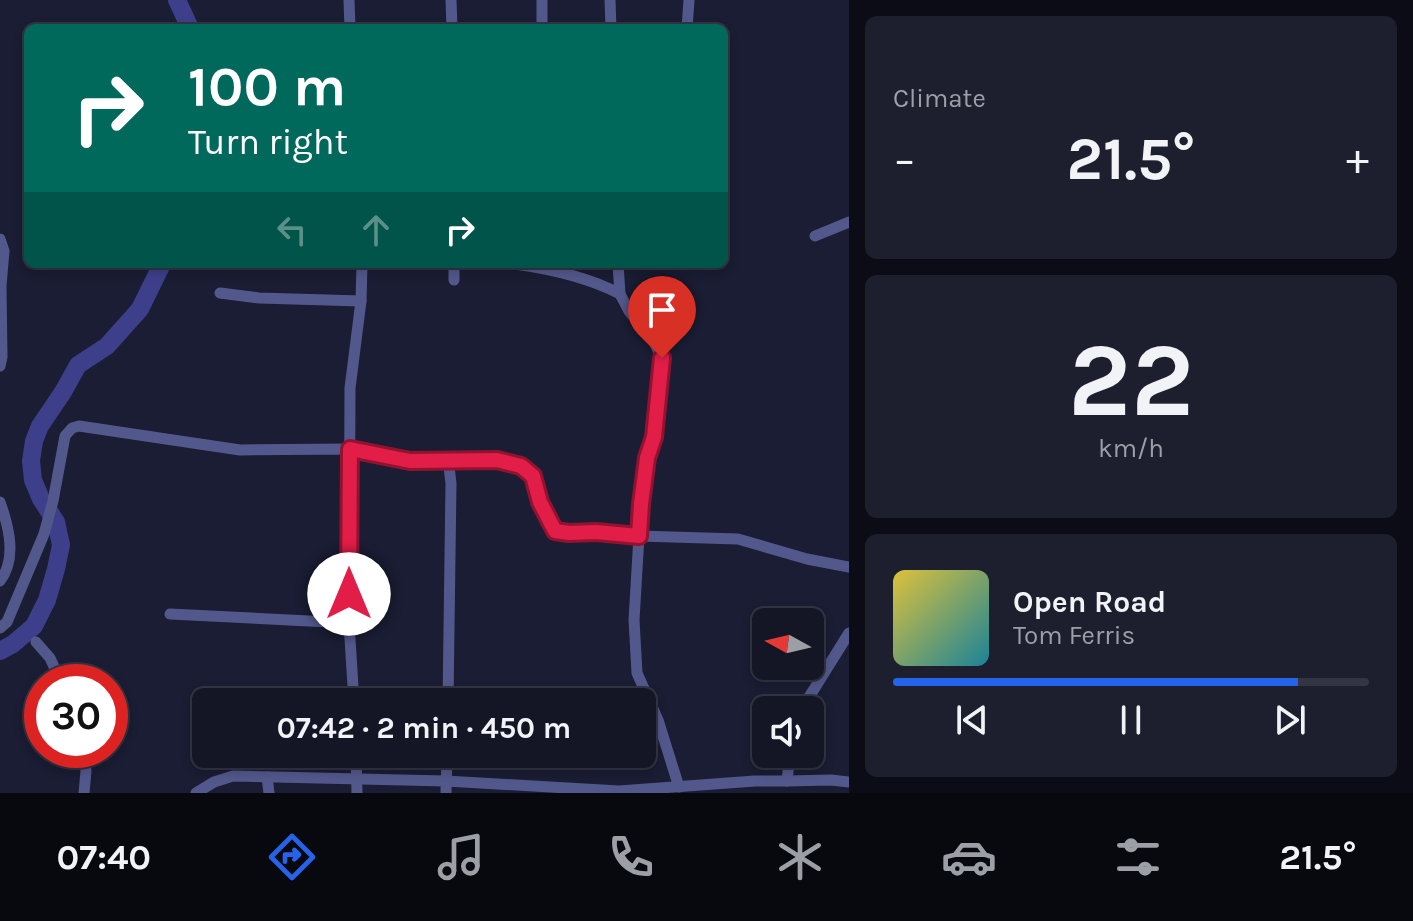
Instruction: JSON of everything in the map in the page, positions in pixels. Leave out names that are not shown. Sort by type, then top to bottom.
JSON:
[{"type":"street","points":[[349,0],[350,24]]},
{"type":"street","points":[[451,0],[452,24]]},
{"type":"street","points":[[542,0],[542,24]]},
{"type":"street","points":[[610,0],[611,24]]},
{"type":"street","points":[[687,24],[689,0]]},
{"type":"street","points":[[815,236],[849,222]]},
{"type":"street","points":[[0,239],[4,251],[0,366]]},
{"type":"street","points":[[353,688],[349,623],[350,388],[362,268]]},
{"type":"street","points":[[454,268],[454,280]]},
{"type":"street","points":[[550,268],[606,286],[620,294]]},
{"type":"street","points":[[618,268],[620,294],[662,358],[655,425],[641,504],[634,620],[637,673],[658,720],[679,787]]},
{"type":"street","points":[[220,293],[259,298],[361,301]]},
{"type":"street","points":[[0,628],[7,622],[44,534],[65,436],[72,428],[79,426],[240,450],[350,449],[410,461],[497,460],[521,466],[533,476],[540,502],[555,531],[738,539],[807,559],[849,567]]},
{"type":"street","points":[[448,459],[451,483],[448,688]]},
{"type":"street","points":[[0,502],[11,554],[6,573],[0,581]]},
{"type":"street","points":[[170,614],[349,623]]},
{"type":"street","points":[[810,696],[849,633]]},
{"type":"street","points":[[36,642],[53,664]]},
{"type":"street","points":[[84,793],[86,768]]},
{"type":"street","points":[[357,768],[357,793]]},
{"type":"street","points":[[787,781],[788,768]]},
{"type":"street","points":[[196,793],[214,782],[233,776],[619,792],[755,781],[849,782]]},
{"type":"street","points":[[267,777],[269,793]]},
{"type":"waterway","points":[[177,0],[188,24]]},
{"type":"waterway","points":[[0,651],[34,626],[47,600],[61,545],[56,522],[33,480],[31,461],[40,426],[78,365],[107,346],[140,309],[160,268]]},
{"type":"route","points":[[349,594],[350,449],[410,461],[497,460],[521,466],[533,476],[540,502],[555,531],[639,536],[662,358]]}]
